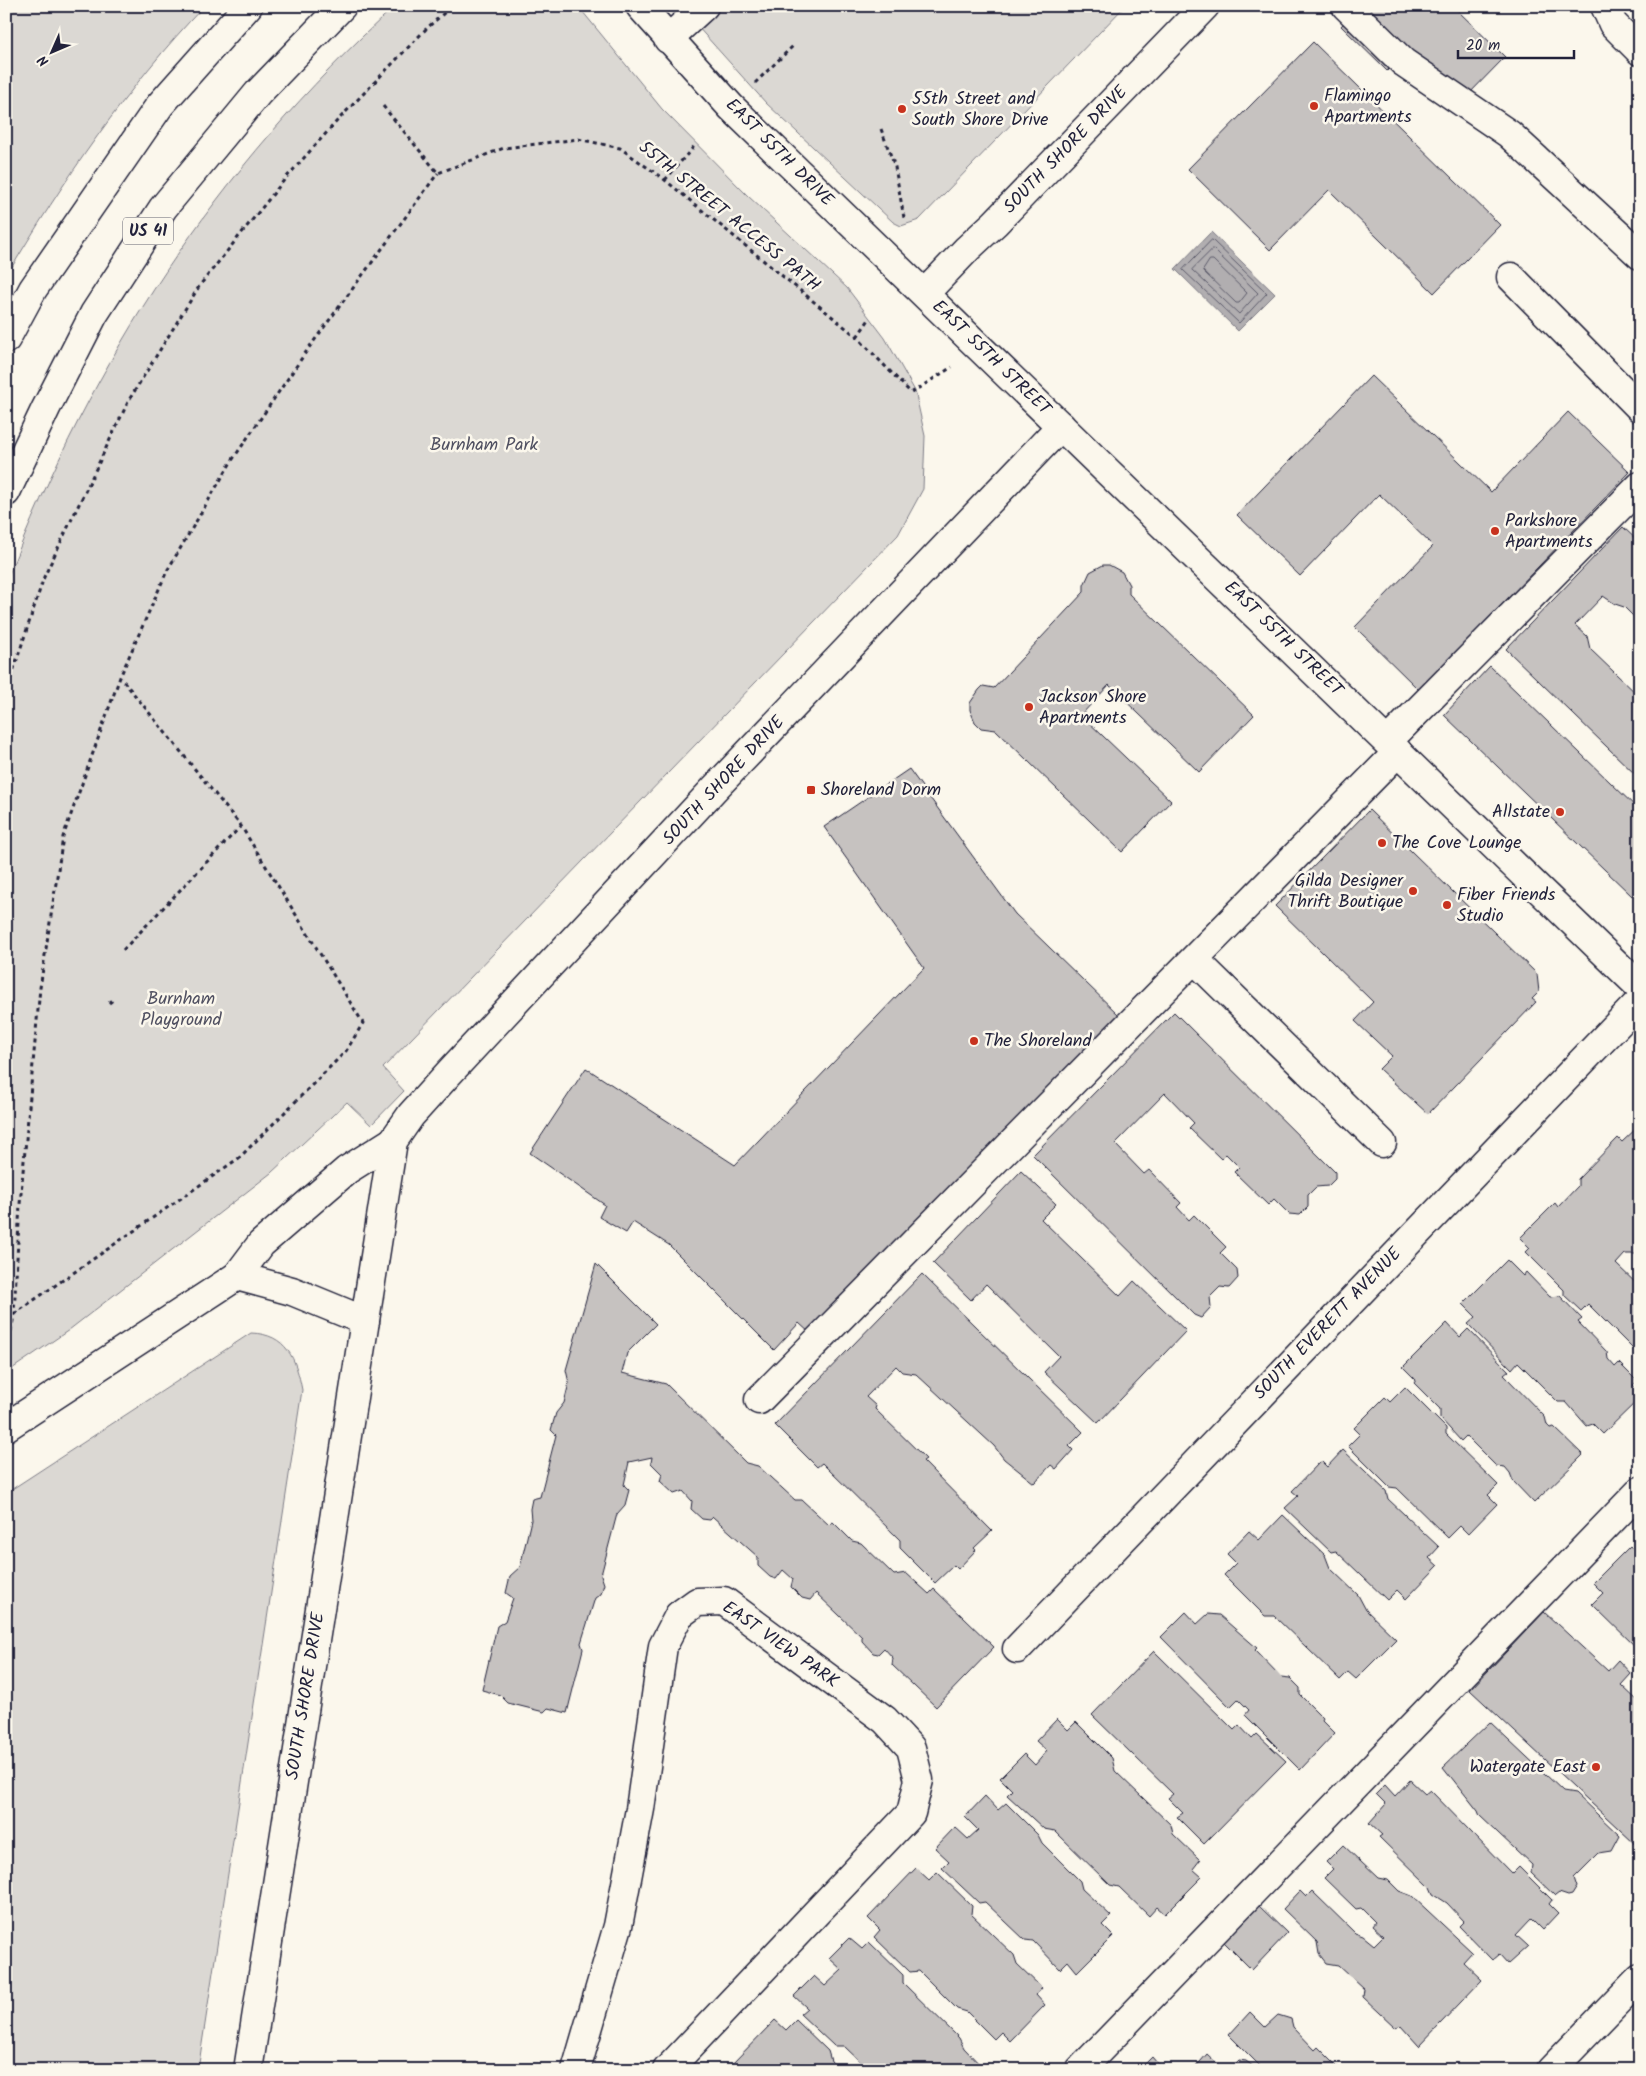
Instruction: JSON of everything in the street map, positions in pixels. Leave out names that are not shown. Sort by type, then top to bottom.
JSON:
[{"type":"main road","points":[[6,339],[32,289],[160,105],[248,6]]},
{"type":"main road","name":"US 41","points":[[6,492],[94,314],[163,208],[258,93],[342,6]]},
{"type":"main road","points":[[657,18],[704,6]]},
{"type":"main road","name":"SOUTH SHORE DRIVE","points":[[925,292],[995,223],[1205,6]]},
{"type":"main road","points":[[1346,6],[1403,62],[1509,134],[1640,255]]},
{"type":"main road","points":[[1605,6],[1613,24],[1640,50]]},
{"type":"main road","name":"EAST 55TH DRIVE","points":[[657,18],[732,107],[925,292]]},
{"type":"main road","points":[[1511,277],[1640,408]]},
{"type":"main road","name":"EAST 55TH STREET","points":[[925,292],[1640,987]]},
{"type":"main road","name":"SOUTH SHORE DRIVE","points":[[6,1428],[237,1276],[261,1244],[347,1170],[393,1141],[411,1115],[448,1074],[715,788],[1061,426]]},
{"type":"main road","points":[[759,1400],[1194,960],[1393,746],[1640,486]]},
{"type":"main road","points":[[1194,960],[1382,1143]]},
{"type":"main road","name":"SOUTH EVERETT AVENUE","points":[[1017,1649],[1640,1000]]},
{"type":"main road","name":"SOUTH SHORE DRIVE","points":[[248,2070],[393,1141]]},
{"type":"main road","points":[[237,1276],[292,1291],[365,1321]]},
{"type":"main road","points":[[1080,2070],[1640,1491]]},
{"type":"main road","name":"EAST VIEW PARK","points":[[576,2070],[618,1926],[640,1809],[663,1646],[679,1615],[697,1602],[724,1601],[885,1720],[911,1748],[919,1780],[911,1813],[667,2070]]},
{"type":"main road","points":[[1551,2070],[1640,1978]]},
{"type":"path","points":[[6,693],[44,577],[129,400],[200,285],[285,179],[337,121],[427,28],[452,6]]},
{"type":"path","points":[[751,87],[794,45]]},
{"type":"path","points":[[6,1363],[14,1314],[20,1204],[40,988],[64,837],[120,677],[167,571],[231,462],[308,349],[438,173],[382,106]]},
{"type":"path","points":[[881,129],[895,167],[904,218]]},
{"type":"path","name":"55TH STREET ACCESS PATH","points":[[438,173],[504,148],[578,139],[620,148],[665,180],[857,337],[911,393],[981,348]]},
{"type":"path","points":[[665,180],[696,144]]},
{"type":"path","points":[[857,337],[870,318]]},
{"type":"path","points":[[14,1314],[239,1158],[346,1051],[363,1024],[241,826],[120,677]]},
{"type":"path","points":[[123,950],[241,826]]},
{"type":"path","points":[[110,1003],[114,999]]},
{"type":"green space","points":[[6,6],[204,6],[149,69],[97,136],[73,170],[6,277]]},
{"type":"green space","name":"Burnham Park","points":[[395,6],[578,6],[662,109],[748,196],[847,288],[885,338],[915,391],[925,436],[923,489],[898,535],[383,1068],[404,1091],[371,1125],[347,1102],[271,1173],[69,1330],[6,1373],[6,582],[41,499],[79,420],[120,344],[166,271],[216,201],[271,134],[330,69]]},
{"type":"green space","name":"55th Street and South Shore Drive","points":[[679,6],[1125,6],[919,220],[901,226],[893,222],[766,103]]},
{"type":"green space","points":[[251,1333],[263,1334],[273,1338],[288,1350],[297,1368],[302,1390],[198,2070],[6,2070],[6,1493]]},
{"type":"water","points":[[1211,232],[1275,294],[1238,331],[1175,269]]},
{"type":"building","points":[[1360,6],[1453,6],[1505,57],[1462,101],[1409,49],[1387,71],[1341,26]]},
{"type":"building","points":[[1538,6],[1551,6],[1545,13]]},
{"type":"building","name":"Flamingo Apartments","points":[[1313,42],[1500,225],[1434,293],[1329,190],[1270,250],[1188,169]]},
{"type":"building","name":"Parkshore Apartments","points":[[1371,376],[1491,492],[1568,412],[1630,472],[1419,690],[1355,627],[1433,546],[1379,494],[1300,576],[1237,515]]},
{"type":"building","points":[[1623,527],[1640,543],[1640,623],[1624,607],[1615,604],[1603,596],[1575,625],[1587,636],[1590,649],[1640,697],[1640,779],[1506,649]]},
{"type":"building","name":"Jackson Shore Apartments","points":[[1103,565],[1109,565],[1122,572],[1129,585],[1129,594],[1254,715],[1199,772],[1109,685],[1081,715],[1171,801],[1122,852],[996,730],[981,728],[975,722],[970,710],[970,703],[979,690],[983,686],[994,688],[1084,592],[1084,585],[1090,572]]},
{"type":"building","points":[[1490,666],[1640,811],[1640,888],[1632,896],[1444,715]]},
{"type":"building","name":"The Shoreland","points":[[909,769],[1015,914],[1119,1015],[811,1334],[799,1323],[774,1350],[669,1245],[633,1222],[626,1233],[599,1217],[605,1205],[530,1153],[586,1068],[735,1165],[924,968],[824,827]]},
{"type":"building","points":[[1369,810],[1537,974],[1539,992],[1532,999],[1536,1002],[1428,1114],[1379,1069],[1392,1056],[1355,1021],[1373,1002],[1275,906]]},
{"type":"building","points":[[1174,1012],[1335,1172],[1335,1179],[1328,1186],[1316,1187],[1308,1195],[1308,1207],[1300,1215],[1289,1214],[1274,1199],[1268,1205],[1234,1172],[1239,1167],[1226,1154],[1221,1159],[1189,1128],[1194,1123],[1165,1093],[1115,1144],[1144,1174],[1149,1170],[1181,1203],[1177,1207],[1189,1220],[1194,1215],[1226,1247],[1220,1253],[1237,1270],[1238,1278],[1229,1288],[1220,1287],[1210,1297],[1211,1307],[1201,1318],[1194,1315],[1033,1155]]},
{"type":"building","points":[[1640,1125],[1640,1257],[1637,1254],[1625,1254],[1616,1264],[1640,1287],[1640,1356],[1588,1304],[1581,1311],[1564,1295],[1564,1290],[1526,1252],[1530,1248],[1520,1238],[1555,1203],[1558,1207],[1578,1186],[1578,1179],[1618,1138],[1622,1142]]},
{"type":"building","points":[[1021,1171],[1056,1204],[1041,1219],[1120,1296],[1134,1281],[1186,1331],[1098,1423],[1044,1372],[1059,1356],[986,1284],[971,1300],[933,1263]]},
{"type":"building","points":[[1507,1260],[1523,1276],[1526,1272],[1550,1297],[1560,1296],[1582,1319],[1578,1322],[1607,1352],[1608,1359],[1615,1367],[1619,1363],[1637,1381],[1633,1385],[1640,1392],[1640,1398],[1603,1434],[1593,1424],[1587,1426],[1566,1402],[1558,1402],[1518,1362],[1512,1369],[1468,1324],[1476,1317],[1463,1304]]},
{"type":"building","points":[[596,1264],[656,1324],[627,1353],[622,1373],[666,1384],[746,1463],[758,1466],[795,1500],[802,1500],[829,1525],[833,1522],[852,1541],[861,1543],[894,1575],[906,1573],[929,1594],[934,1589],[994,1647],[936,1707],[892,1665],[893,1658],[884,1648],[878,1654],[873,1653],[862,1641],[862,1637],[816,1593],[810,1600],[802,1598],[791,1587],[793,1579],[783,1570],[776,1579],[770,1577],[758,1566],[758,1557],[713,1517],[710,1520],[702,1519],[691,1509],[692,1501],[683,1491],[674,1494],[660,1481],[662,1474],[651,1463],[652,1457],[629,1462],[624,1485],[629,1490],[625,1505],[617,1514],[601,1575],[604,1584],[601,1594],[595,1598],[581,1643],[583,1649],[567,1713],[548,1708],[544,1712],[508,1703],[500,1695],[482,1690],[497,1626],[505,1621],[513,1598],[506,1593],[510,1576],[520,1567],[531,1520],[530,1509],[532,1499],[540,1497],[556,1435],[551,1430],[556,1413],[564,1403],[569,1383],[566,1370]]},
{"type":"building","points":[[922,1274],[1083,1432],[1069,1446],[1073,1450],[1056,1469],[1051,1465],[1034,1483],[1004,1459],[994,1446],[916,1374],[902,1372],[896,1366],[866,1397],[876,1406],[875,1409],[926,1459],[923,1461],[992,1531],[974,1548],[976,1550],[958,1569],[954,1565],[935,1583],[900,1548],[900,1540],[822,1463],[817,1467],[775,1425]]},
{"type":"building","points":[[1447,1323],[1460,1337],[1468,1329],[1509,1371],[1504,1375],[1545,1417],[1547,1425],[1550,1428],[1554,1427],[1583,1455],[1534,1503],[1513,1481],[1505,1467],[1496,1466],[1466,1436],[1461,1441],[1440,1418],[1440,1409],[1414,1383],[1416,1380],[1403,1367]]},
{"type":"building","points":[[1405,1387],[1446,1428],[1446,1434],[1498,1485],[1488,1495],[1497,1504],[1468,1534],[1460,1526],[1448,1538],[1397,1488],[1389,1487],[1348,1446],[1360,1434],[1354,1428],[1385,1397],[1390,1402]]},
{"type":"building","points":[[1343,1450],[1386,1491],[1388,1499],[1439,1547],[1429,1558],[1438,1566],[1406,1599],[1397,1590],[1387,1600],[1336,1551],[1331,1552],[1285,1508],[1298,1496],[1292,1491],[1321,1461],[1327,1467]]},
{"type":"building","points":[[1283,1515],[1325,1555],[1330,1568],[1358,1595],[1366,1610],[1396,1639],[1356,1679],[1348,1672],[1340,1680],[1274,1616],[1265,1616],[1224,1575],[1236,1563],[1227,1554],[1249,1531],[1259,1540]]},
{"type":"building","points":[[1630,1546],[1640,1556],[1640,1651],[1592,1604],[1603,1593],[1593,1583]]},
{"type":"building","points":[[1186,1612],[1197,1624],[1208,1614],[1219,1615],[1257,1648],[1255,1650],[1281,1677],[1290,1678],[1300,1688],[1300,1695],[1335,1733],[1300,1770],[1245,1715],[1249,1710],[1238,1699],[1230,1707],[1161,1637]]},
{"type":"building","name":"Watergate East","points":[[1544,1612],[1608,1671],[1618,1660],[1631,1674],[1621,1685],[1640,1703],[1640,1836],[1634,1843],[1470,1690]]},
{"type":"building","points":[[1154,1651],[1234,1730],[1239,1725],[1252,1739],[1257,1734],[1286,1761],[1204,1844],[1177,1817],[1183,1813],[1168,1798],[1173,1794],[1092,1715]]},
{"type":"building","points":[[1057,1719],[1068,1730],[1076,1722],[1112,1758],[1115,1771],[1171,1825],[1173,1834],[1200,1860],[1193,1869],[1202,1877],[1165,1914],[1157,1907],[1149,1916],[1119,1887],[1110,1885],[1055,1831],[1044,1829],[1007,1795],[1012,1790],[1000,1778],[1024,1754],[1035,1765],[1047,1751],[1036,1741]]},
{"type":"building","points":[[1490,1722],[1563,1791],[1575,1793],[1620,1836],[1612,1851],[1599,1853],[1574,1878],[1577,1887],[1572,1895],[1568,1896],[1559,1893],[1555,1896],[1531,1873],[1532,1865],[1480,1816],[1443,1767]]},
{"type":"building","points":[[1410,1780],[1425,1794],[1430,1790],[1512,1874],[1519,1867],[1552,1900],[1549,1904],[1558,1913],[1542,1930],[1531,1919],[1516,1935],[1528,1946],[1508,1964],[1499,1954],[1492,1960],[1459,1926],[1464,1921],[1447,1903],[1433,1894],[1430,1887],[1379,1837],[1382,1835],[1369,1823],[1386,1804],[1376,1794],[1385,1785],[1395,1796]]},
{"type":"building","points":[[985,1796],[998,1810],[1006,1803],[1080,1881],[1082,1889],[1111,1916],[1102,1925],[1113,1936],[1077,1972],[1068,1961],[1060,1969],[1033,1941],[1025,1940],[985,1902],[979,1903],[942,1868],[949,1861],[935,1848],[955,1827],[968,1839],[978,1830],[965,1817]]},
{"type":"building","points":[[1343,1845],[1378,1878],[1388,1880],[1399,1891],[1412,1896],[1472,1952],[1463,1962],[1482,1980],[1419,2046],[1400,2025],[1396,2028],[1363,1997],[1364,1989],[1338,1965],[1326,1963],[1319,1954],[1317,1942],[1283,1909],[1300,1891],[1306,1897],[1312,1891],[1355,1933],[1363,1936],[1374,1945],[1383,1936],[1372,1926],[1375,1922],[1361,1908],[1356,1909],[1324,1878],[1333,1869],[1326,1862]]},
{"type":"building","points":[[916,1868],[929,1880],[937,1872],[972,1906],[971,1914],[1014,1955],[1017,1964],[1042,1988],[1036,1995],[1045,2005],[1010,2041],[1001,2032],[994,2039],[967,2012],[957,2009],[919,1971],[910,1972],[874,1937],[880,1930],[868,1918]]},
{"type":"building","points":[[1259,1906],[1287,1933],[1252,1970],[1224,1942]]},
{"type":"building","points":[[849,1938],[862,1949],[869,1942],[903,1975],[903,1983],[959,2038],[964,2048],[985,2070],[869,2070],[844,2046],[834,2046],[800,2014],[807,2008],[794,1996],[814,1976],[825,1986],[842,1970],[829,1958]]},
{"type":"building","points":[[1250,2012],[1265,2027],[1278,2015],[1291,2019],[1293,2027],[1315,2050],[1318,2047],[1340,2069],[1264,2070],[1229,2035]]},
{"type":"building","points":[[775,2020],[786,2030],[796,2020],[828,2051],[831,2061],[840,2070],[731,2070],[729,2067]]},
{"type":"building","points":[[1207,2054],[1224,2070],[1193,2070]]},
{"type":"building","points":[[1152,2057],[1163,2070],[1139,2070]]},
{"type":"building","points":[[1239,2060],[1246,2061],[1258,2070],[1235,2070],[1234,2065]]},
{"type":"place","name":"Flamingo Apartments","points":[[1314,106]]},
{"type":"place","name":"55th Street and South Shore Drive","points":[[902,109]]},
{"type":"place","name":"Parkshore Apartments","points":[[1495,531]]},
{"type":"place","name":"Jackson Shore Apartments","points":[[1029,707]]},
{"type":"place","name":"Shoreland Dorm","points":[[811,790]]},
{"type":"place","name":"Allstate","points":[[1560,812]]},
{"type":"place","name":"The Cove Lounge","points":[[1382,843]]},
{"type":"place","name":"Gilda Designer Thrift Boutique","points":[[1413,891]]},
{"type":"place","name":"Fiber Friends Studio","points":[[1447,905]]},
{"type":"place","name":"The Shoreland","points":[[974,1041]]},
{"type":"place","name":"Watergate East","points":[[1596,1767]]},
{"type":"park label","name":"Burnham Playground","points":[[181,1009]]}]
